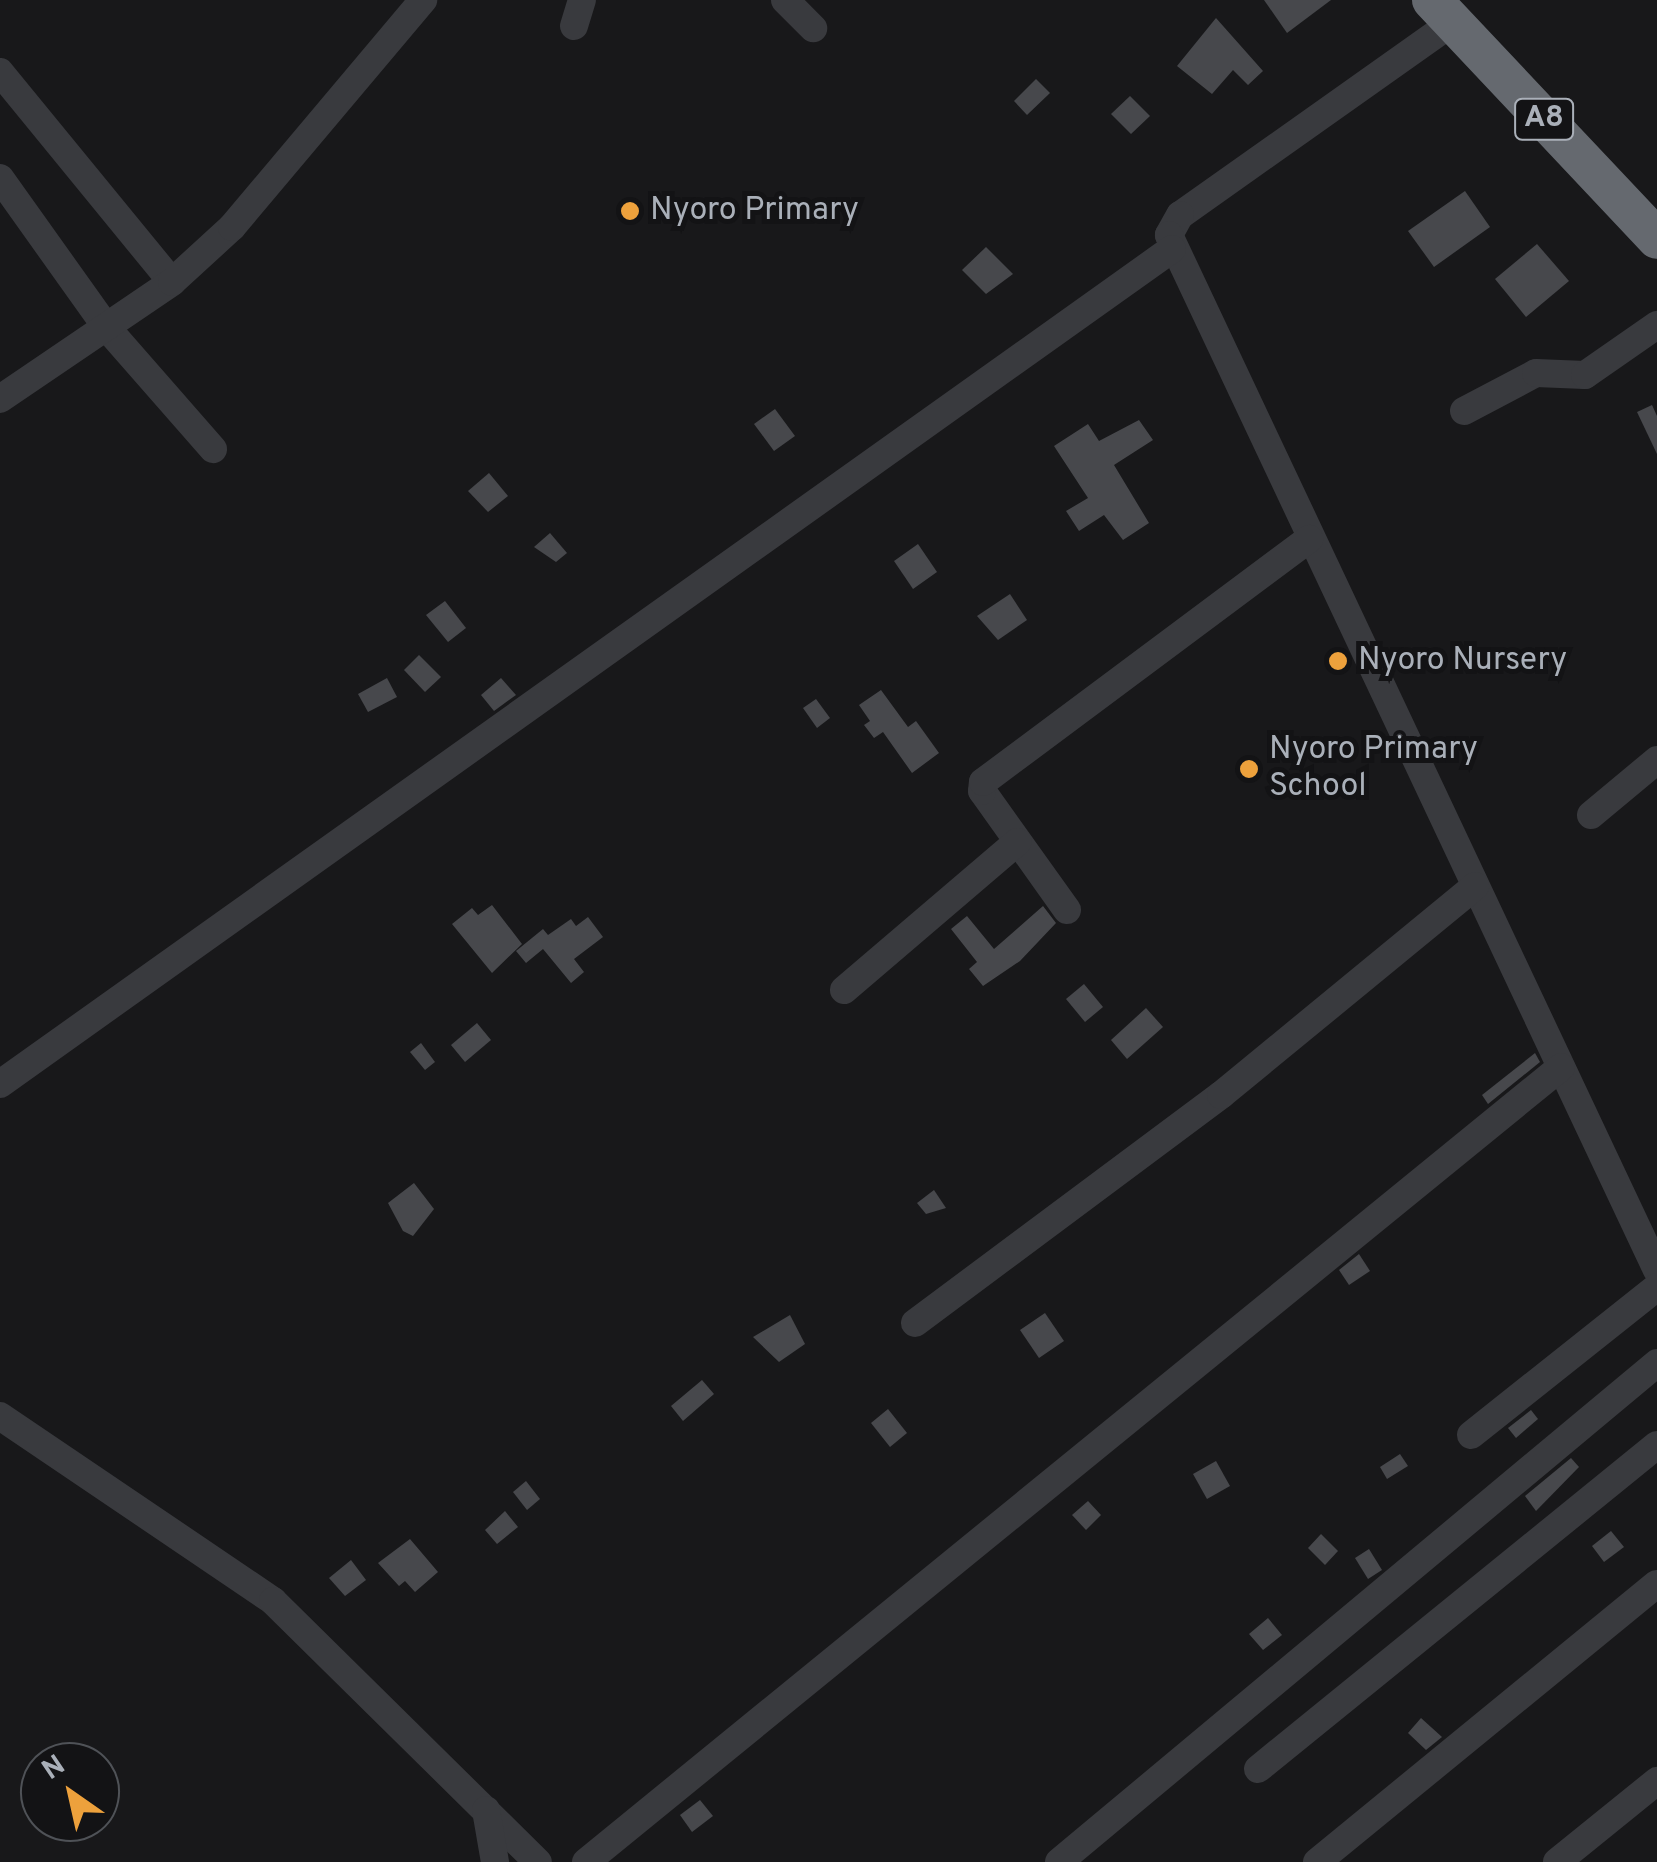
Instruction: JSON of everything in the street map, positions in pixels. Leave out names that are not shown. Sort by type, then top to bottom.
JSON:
[{"type":"highway","name":"A8","points":[[1450,7],[1657,204]]},
{"type":"highway","name":"A8","points":[[1450,7],[1657,238]]},
{"type":"street","points":[[0,399],[172,282],[250,208],[424,0]]},
{"type":"street","points":[[785,0],[813,28]]},
{"type":"street","points":[[1450,7],[1180,216],[1169,235],[1172,250],[1657,1270]]},
{"type":"street","points":[[0,72],[172,282]]},
{"type":"street","points":[[0,178],[107,328],[213,449]]},
{"type":"street","points":[[0,1084],[1172,250]]},
{"type":"street","points":[[1464,412],[1536,373],[1585,375],[1657,324]]},
{"type":"street","points":[[1067,910],[980,788],[983,782],[1310,539]]},
{"type":"street","points":[[1591,816],[1657,760]]},
{"type":"street","points":[[844,990],[1017,842]]},
{"type":"street","points":[[915,1323],[1221,1095],[1475,886]]},
{"type":"street","points":[[586,1862],[1561,1068]]},
{"type":"street","points":[[1471,1435],[1657,1287]]},
{"type":"street","points":[[1059,1862],[1657,1363]]},
{"type":"street","points":[[0,1416],[273,1600],[538,1862]]},
{"type":"street","points":[[1258,1769],[1657,1445]]},
{"type":"street","points":[[1317,1862],[1657,1584]]},
{"type":"street","points":[[1557,1862],[1657,1781]]},
{"type":"street","points":[[486,1810],[495,1862]]},
{"type":"building","points":[[1264,0],[1331,0],[1287,33]]},
{"type":"building","points":[[1216,18],[1263,71],[1248,85],[1233,70],[1212,94],[1177,66]]},
{"type":"building","points":[[1036,79],[1050,93],[1027,115],[1014,101]]},
{"type":"building","points":[[1130,96],[1150,116],[1131,134],[1111,114]]},
{"type":"building","points":[[1465,191],[1490,227],[1434,267],[1408,231]]},
{"type":"building","points":[[1537,244],[1569,281],[1526,317],[1495,279]]},
{"type":"building","points":[[986,247],[1013,274],[986,294],[962,270]]},
{"type":"building","points":[[1652,405],[1657,416],[1657,454],[1637,412]]},
{"type":"building","points":[[775,409],[795,436],[774,451],[754,424]]},
{"type":"building","points":[[1139,420],[1153,440],[1114,465],[1149,523],[1123,540],[1104,515],[1079,531],[1066,511],[1088,498],[1054,446],[1088,424],[1099,441]]},
{"type":"building","points":[[489,473],[508,496],[488,512],[468,491]]},
{"type":"building","points":[[550,533],[567,553],[556,562],[534,547]]},
{"type":"building","points":[[918,544],[937,572],[913,589],[894,561]]},
{"type":"building","points":[[1010,594],[1027,620],[998,640],[977,616]]},
{"type":"building","points":[[445,601],[466,628],[448,642],[426,615]]},
{"type":"building","points":[[419,655],[441,677],[425,692],[404,670]]},
{"type":"building","points":[[387,678],[397,697],[368,712],[358,694]]},
{"type":"building","points":[[501,678],[516,695],[494,711],[481,695]]},
{"type":"building","points":[[881,690],[908,727],[916,721],[939,753],[912,773],[883,732],[874,738],[864,725],[870,721],[859,705]]},
{"type":"building","points":[[816,699],[830,718],[817,728],[803,708]]},
{"type":"building","points":[[492,905],[522,944],[492,973],[452,924],[472,908],[478,915]]},
{"type":"building","points":[[1043,906],[1056,923],[1020,961],[983,986],[969,969],[977,962],[951,929],[967,916],[994,949]]},
{"type":"building","points":[[588,917],[603,937],[574,959],[584,972],[571,983],[543,949],[526,963],[516,951],[543,929],[548,935],[571,919],[576,926]]},
{"type":"building","points":[[1084,984],[1103,1007],[1085,1022],[1066,999]]},
{"type":"building","points":[[1146,1008],[1163,1027],[1127,1059],[1111,1040]]},
{"type":"building","points":[[477,1023],[491,1040],[465,1062],[451,1045]]},
{"type":"building","points":[[421,1043],[435,1062],[425,1070],[410,1052]]},
{"type":"building","points":[[1535,1053],[1540,1062],[1488,1104],[1482,1095]]},
{"type":"building","points":[[414,1183],[434,1209],[413,1236],[403,1231],[388,1203]]},
{"type":"building","points":[[934,1190],[946,1208],[926,1214],[917,1203]]},
{"type":"building","points":[[1359,1254],[1370,1271],[1349,1285],[1339,1270]]},
{"type":"building","points":[[1045,1313],[1064,1341],[1039,1358],[1020,1330]]},
{"type":"building","points":[[790,1315],[805,1344],[779,1362],[753,1337]]},
{"type":"building","points":[[702,1380],[714,1394],[683,1421],[671,1406]]},
{"type":"building","points":[[888,1409],[907,1433],[890,1447],[871,1423]]},
{"type":"building","points":[[1531,1410],[1538,1419],[1516,1438],[1508,1428]]},
{"type":"building","points":[[1400,1454],[1408,1466],[1387,1479],[1380,1467]]},
{"type":"building","points":[[1571,1458],[1579,1467],[1536,1511],[1525,1496]]},
{"type":"building","points":[[1216,1461],[1230,1486],[1207,1499],[1193,1474]]},
{"type":"building","points":[[526,1481],[540,1499],[527,1510],[513,1492]]},
{"type":"building","points":[[1088,1501],[1101,1515],[1086,1530],[1072,1515]]},
{"type":"building","points":[[505,1511],[518,1527],[497,1544],[485,1530]]},
{"type":"building","points":[[1611,1531],[1624,1547],[1604,1562],[1592,1546]]},
{"type":"building","points":[[1321,1534],[1338,1551],[1325,1565],[1308,1548]]},
{"type":"building","points":[[410,1539],[438,1572],[415,1592],[405,1581],[399,1586],[378,1563]]},
{"type":"building","points":[[1369,1549],[1382,1570],[1368,1579],[1355,1558]]},
{"type":"building","points":[[351,1560],[366,1580],[345,1596],[329,1578]]},
{"type":"building","points":[[1268,1618],[1282,1635],[1263,1650],[1249,1634]]},
{"type":"building","points":[[1421,1718],[1442,1737],[1426,1750],[1408,1733]]},
{"type":"building","points":[[700,1800],[713,1816],[692,1832],[680,1815]]},
{"type":"place","name":"Nyoro Primary","points":[[630,211]]},
{"type":"place","name":"Nyoro Nursery","points":[[1338,661]]},
{"type":"place","name":"Nyoro Primary School","points":[[1249,769]]}]
